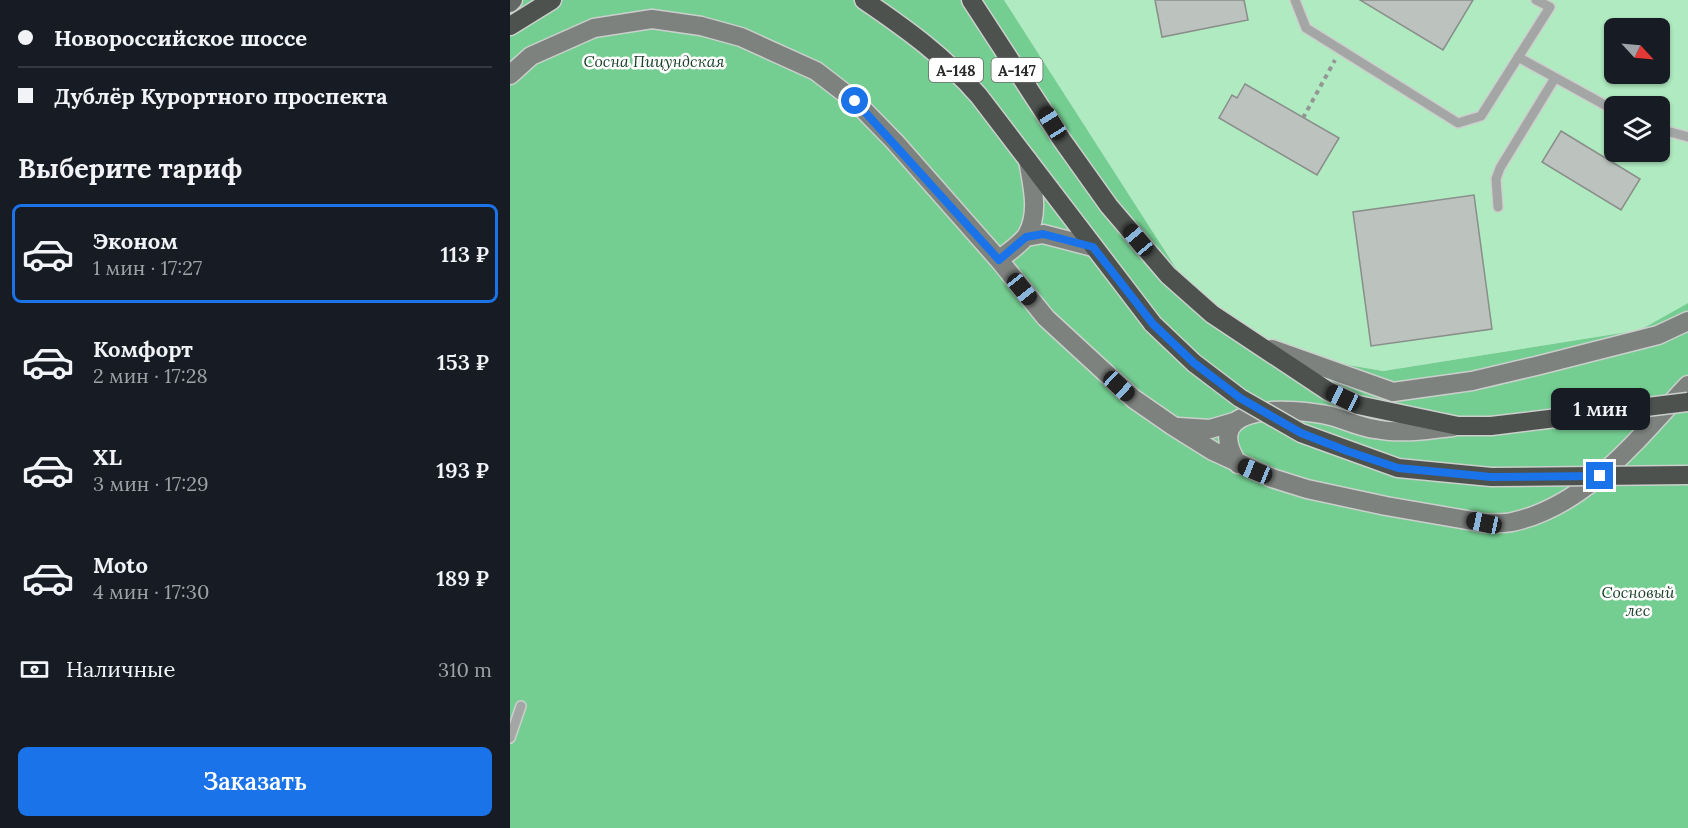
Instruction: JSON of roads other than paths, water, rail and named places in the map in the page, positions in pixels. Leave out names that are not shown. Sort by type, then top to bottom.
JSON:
[{"type":"highway","points":[[510,26],[552,0]]},
{"type":"highway","name":"А-148","points":[[864,0],[920,38],[954,68],[979,96],[1153,324],[1194,363],[1250,404],[1301,433],[1398,468],[1491,477],[1688,476]]},
{"type":"highway","name":"А-147","points":[[971,0],[1062,140],[1109,206],[1168,275],[1212,314],[1328,391],[1358,405],[1458,426],[1491,426],[1688,402]]},
{"type":"street","points":[[510,75],[531,56],[594,28],[652,19],[701,26],[741,37],[816,71],[855,101],[999,260],[1046,318],[1134,399],[1173,426],[1238,464],[1307,489],[1484,523],[1511,522],[1553,506],[1589,486],[1626,451],[1688,385]]},
{"type":"street","name":"А-148","points":[[1026,237],[1033,218],[1034,197],[1028,160]]},
{"type":"street","points":[[999,260],[1026,237],[1043,234],[1093,247]]},
{"type":"street","name":"А-147","points":[[1255,343],[1393,392],[1472,381],[1658,335],[1688,321]]},
{"type":"street","name":"А-147","points":[[1173,426],[1210,429],[1234,422],[1247,415],[1290,410],[1331,416],[1376,430],[1421,430],[1458,426]]},
{"type":"street","points":[[1234,422],[1228,430],[1227,440],[1238,464]]},
{"type":"lane","points":[[1295,0],[1306,28],[1458,123],[1481,116],[1550,7],[1536,0]]},
{"type":"lane","points":[[1518,57],[1604,104]]},
{"type":"lane","points":[[1498,207],[1496,179],[1500,168],[1556,78]]},
{"type":"lane","points":[[1670,132],[1688,137]]},
{"type":"lane","points":[[510,738],[521,706]]},
{"type":"park label","name":"Сосна Пицундская","points":[[654,61]]},
{"type":"park label","name":"Сосновый лес","points":[[1638,601]]}]
